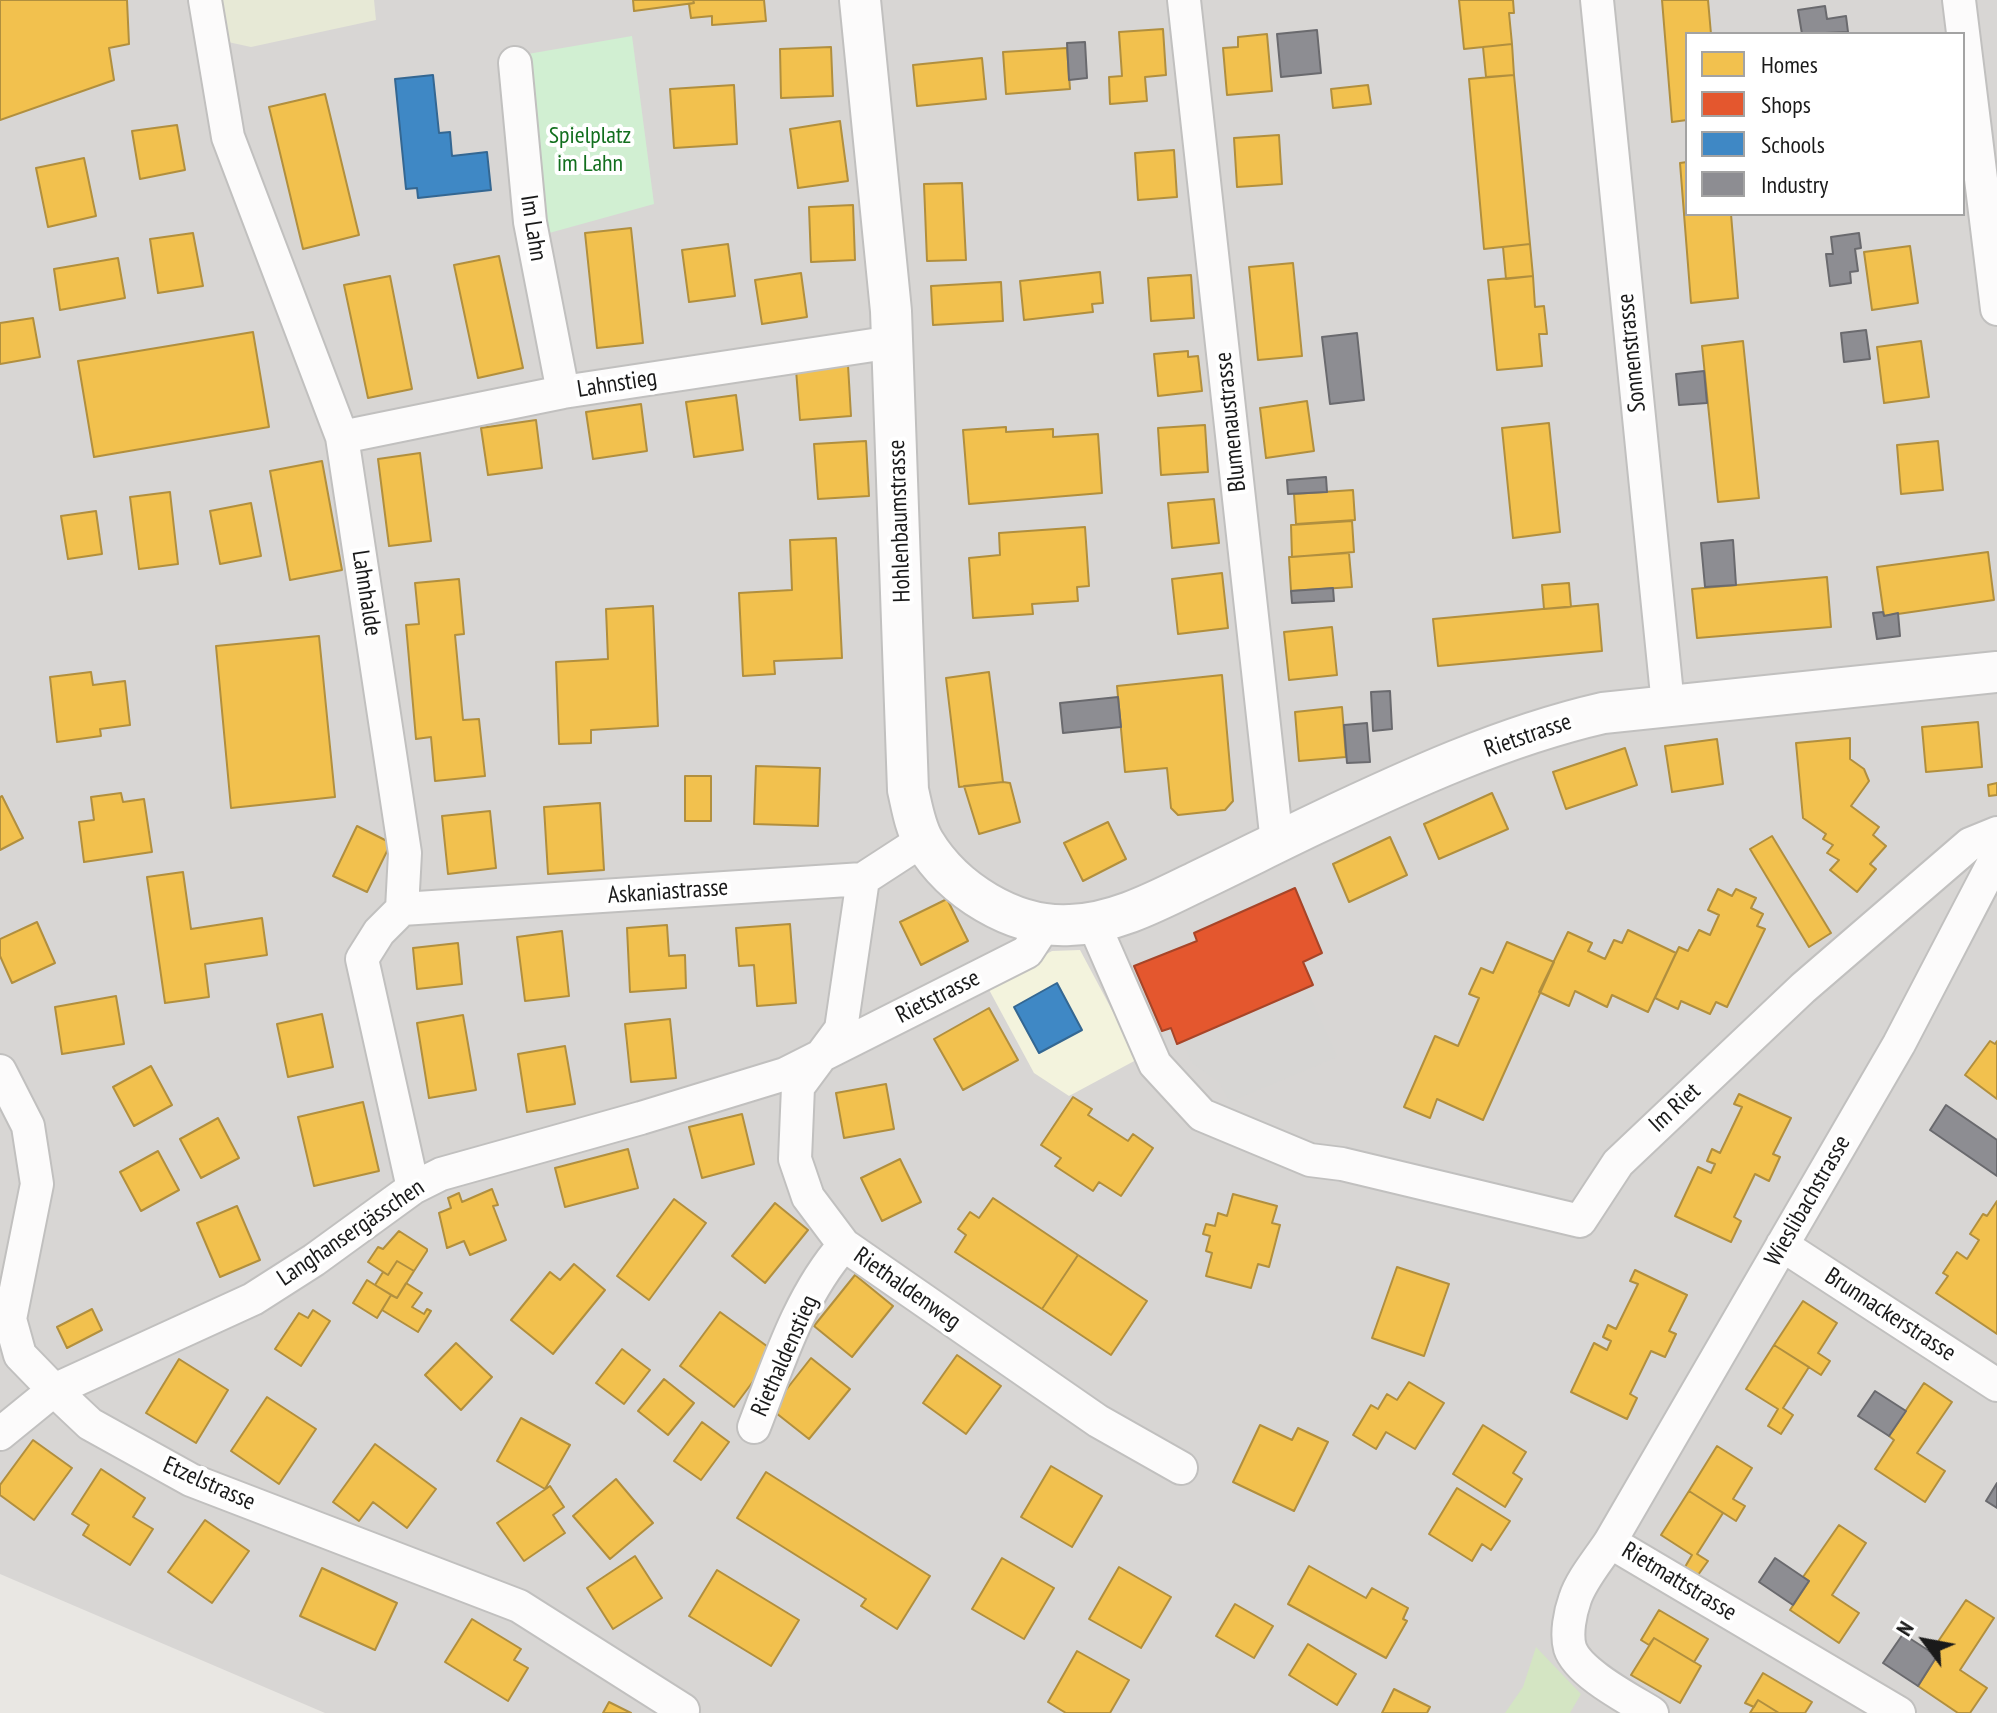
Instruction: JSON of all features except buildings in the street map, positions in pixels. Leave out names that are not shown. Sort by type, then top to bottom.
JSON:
[{"type":"street","name":"Lahnhalde","points":[[205,0],[228,137],[342,437],[405,853],[402,909]]},
{"type":"street","name":"Hohlenbaumstrasse","points":[[860,0],[893,342],[906,761],[912,808],[923,840],[945,869],[973,894],[1005,912],[1046,923],[1070,925],[1093,922]]},
{"type":"street","name":"Blumenaustrasse","points":[[1184,0],[1277,843]]},
{"type":"street","name":"Sonnenstrasse","points":[[1597,0],[1668,705]]},
{"type":"street","points":[[1959,0],[1963,32]]},
{"type":"street","points":[[1965,49],[1997,309]]},
{"type":"street","name":"Im Lahn","points":[[515,63],[530,222],[563,392]]},
{"type":"street","name":"Lahnstieg","points":[[342,437],[563,392],[893,342]]},
{"type":"street","name":"Rietstrasse","points":[[1093,922],[1152,902],[1504,741],[1556,724],[1603,713],[1668,705],[1997,672]]},
{"type":"street","name":"Im Riet","points":[[1093,922],[1155,1064],[1202,1115],[1310,1160],[1342,1164],[1580,1221],[1618,1163],[1791,999],[1970,844],[1997,833]]},
{"type":"street","name":"Askaniastrasse","points":[[402,909],[863,879],[923,840]]},
{"type":"street","name":"Wieslibachstrasse","points":[[1610,1542],[1899,1044],[1996,863]]},
{"type":"street","name":"Riethaldenweg","points":[[863,879],[841,1029],[798,1087],[795,1159],[808,1197],[844,1245],[1077,1407],[1181,1468]]},
{"type":"street","points":[[402,909],[379,932],[362,959],[413,1188]]},
{"type":"street","name":"Rietstrasse","points":[[819,1058],[1027,952],[1046,923]]},
{"type":"street","name":"Langhansergässchen","points":[[0,1434],[54,1390],[253,1299],[314,1260],[413,1188],[441,1174],[785,1074],[819,1058]]},
{"type":"street","name":"Etzelstrasse","points":[[0,1071],[28,1126],[37,1184],[10,1319],[20,1355],[90,1424],[191,1480],[519,1606],[683,1710]]},
{"type":"street","name":"Riethaldenstieg","points":[[754,1427],[791,1329],[829,1262],[844,1245]]},
{"type":"street","name":"Brunnackerstrasse","points":[[1782,1245],[1997,1385]]},
{"type":"street","name":"Rietmattstrasse","points":[[1652,1713],[1578,1662],[1570,1648],[1569,1623],[1575,1597],[1610,1542],[1899,1713]]},
{"type":"shaded area","points":[[0,0],[1997,0],[1997,1713],[325,1713],[0,1574]]},
{"type":"shaded area","points":[[221,0],[374,0],[376,20],[251,47],[228,42]]},
{"type":"shaded area","points":[[1080,950],[1138,1059],[1069,1096],[1034,1073],[987,986],[1052,951]]},
{"type":"shaded area","points":[[1308,992],[1337,1057],[1230,1102],[1219,1082],[1192,1063],[1184,1044]]},
{"type":"shaded area","points":[[1536,1647],[1581,1694],[1570,1713],[1505,1713],[1523,1687]]},
{"type":"green space","name":"Spielplatz im Lahn","points":[[632,36],[654,204],[542,235],[522,55]]}]
